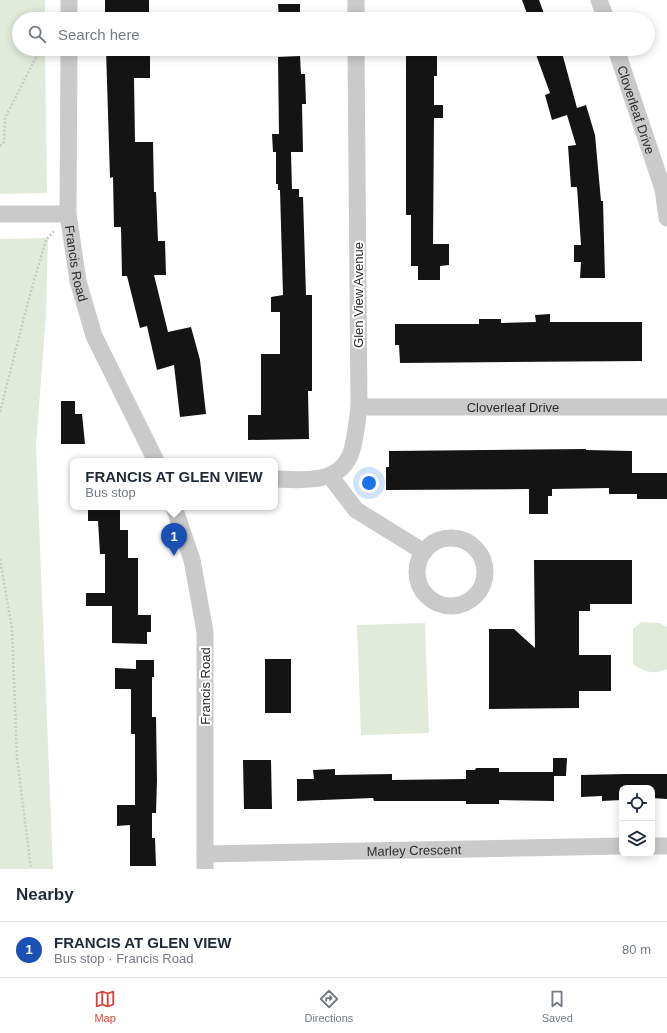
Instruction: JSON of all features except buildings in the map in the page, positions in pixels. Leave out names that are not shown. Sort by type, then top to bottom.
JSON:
[{"type":"street","points":[[69,0],[69,12]]},
{"type":"street","points":[[356,0],[356,12]]},
{"type":"street","points":[[599,0],[603,12]]},
{"type":"street","name":"Francis Road","points":[[69,56],[68,214],[78,281],[94,336],[155,458]]},
{"type":"street","name":"Glen View Avenue","points":[[278,479],[309,480],[330,476],[345,465],[352,450],[359,407],[356,56]]},
{"type":"street","name":"Cloverleaf Drive","points":[[618,56],[663,189],[667,218]]},
{"type":"street","points":[[0,214],[68,214]]},
{"type":"street","name":"Cloverleaf Drive","points":[[359,407],[667,407]]},
{"type":"street","points":[[330,476],[356,510],[424,552]]},
{"type":"street","name":"Francis Road","points":[[175,510],[192,560],[205,632],[205,862]]},
{"type":"street","name":"Marley Crescent","points":[[205,862],[619,846]]},
{"type":"street","points":[[655,846],[667,846]]},
{"type":"path","points":[[0,146],[4,142],[5,118],[35,59],[38,56]]},
{"type":"path","points":[[0,412],[19,331],[46,240],[68,214]]},
{"type":"path","points":[[0,559],[12,629],[17,758],[31,869]]},
{"type":"green space","points":[[0,0],[45,0],[45,12],[12,12],[12,56],[45,56],[47,193],[0,194]]},
{"type":"green space","points":[[48,238],[46,315],[36,446],[53,869],[0,869],[0,239]]},
{"type":"green space","points":[[641,622],[660,623],[667,627],[667,669],[663,671],[649,672],[633,664],[633,629]]},
{"type":"green space","points":[[425,623],[429,733],[361,735],[357,625]]},
{"type":"place","name":"FRANCIS AT GLEN VIEW","points":[[174,556]]}]
